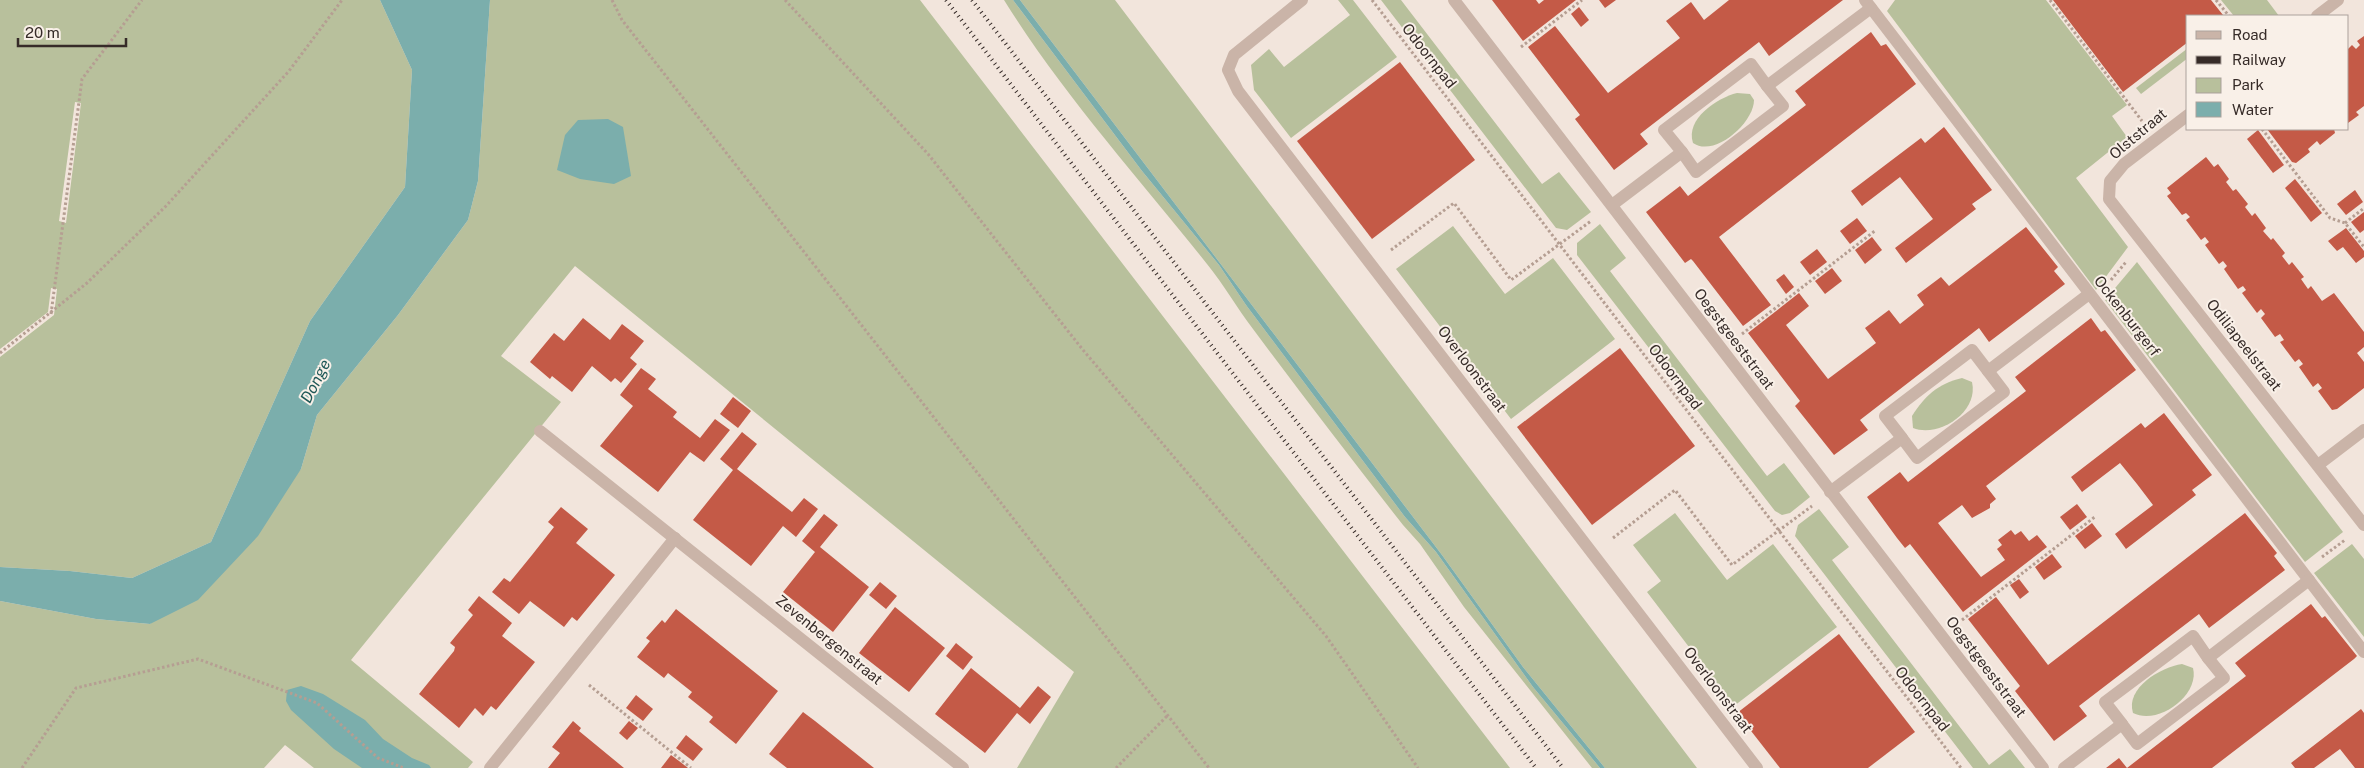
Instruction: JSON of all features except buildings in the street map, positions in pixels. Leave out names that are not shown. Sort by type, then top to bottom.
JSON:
[{"type":"street","name":"Overloonstraat","points":[[1302,0],[1234,55],[1228,70],[1238,91],[1758,768]]},
{"type":"street","name":"Oegstgeeststraat","points":[[1454,0],[2043,768]]},
{"type":"street","points":[[2318,15],[2338,0]]},
{"type":"street","points":[[1767,86],[1868,4]]},
{"type":"street","name":"Ockenburgerf","points":[[1868,4],[2364,652]]},
{"type":"street","points":[[1751,64],[1767,86],[1783,106],[1696,172],[1664,130],[1751,64]]},
{"type":"street","name":"Olststraat","points":[[2110,180],[2124,164],[2186,116]]},
{"type":"street","points":[[1612,205],[1682,152]]},
{"type":"street","name":"Odiliapeelstraat","points":[[2110,180],[2109,200],[2364,525]]},
{"type":"street","points":[[1988,371],[2092,298]]},
{"type":"street","points":[[1972,350],[1988,371],[2004,392],[1917,458],[1885,416],[1972,350]]},
{"type":"street","points":[[2318,465],[2364,430]]},
{"type":"street","name":"Zevenbergenstraat","points":[[540,431],[963,768]]},
{"type":"street","points":[[1830,492],[1902,438]]},
{"type":"street","points":[[490,768],[675,538]]},
{"type":"street","points":[[2208,658],[2306,576]]},
{"type":"street","points":[[2193,636],[2208,658],[2224,678],[2137,744],[2105,702],[2193,636]]},
{"type":"street","points":[[2064,768],[2122,724]]},
{"type":"path","points":[[51,314],[82,79],[142,0]]},
{"type":"path","points":[[0,353],[88,283],[166,206],[289,71],[342,0]]},
{"type":"path","points":[[612,0],[622,20],[1210,768]]},
{"type":"path","points":[[785,0],[928,154],[1083,350],[1326,636],[1418,768]]},
{"type":"path","name":"Odoornpad","points":[[1372,0],[1961,768]]},
{"type":"path","points":[[1502,62],[1582,0]]},
{"type":"path","points":[[2050,0],[2156,139]]},
{"type":"path","points":[[2216,0],[2228,15]]},
{"type":"path","points":[[2263,130],[2330,218],[2345,223],[2364,247]]},
{"type":"path","points":[[1372,265],[1454,203],[1512,280],[1612,205]]},
{"type":"path","points":[[2345,223],[2364,208]]},
{"type":"path","points":[[1722,349],[1876,230]]},
{"type":"path","points":[[2092,298],[2142,242]]},
{"type":"path","points":[[1592,553],[1675,490],[1732,565],[1830,492]]},
{"type":"path","points":[[1942,636],[2096,516]]},
{"type":"path","points":[[2306,576],[2349,538]]},
{"type":"path","points":[[22,768],[76,688],[198,659],[317,703],[378,758],[404,768]]},
{"type":"path","points":[[569,669],[691,768]]},
{"type":"path","points":[[1116,768],[1168,715]]},
{"type":"green space","points":[[0,0],[380,0],[412,70],[405,187],[310,321],[211,542],[132,578],[70,571],[0,567],[0,357],[54,315],[57,289],[51,288],[48,312],[0,349]],"holes":[[[75,102],[81,103],[66,223],[59,221]]]},
{"type":"green space","points":[[490,0],[920,0],[1510,768],[1017,768],[1074,672],[575,266],[501,356],[561,402],[351,660],[473,762],[468,768],[314,768],[285,745],[264,768],[0,768],[0,601],[96,619],[150,624],[301,469],[317,415],[398,315],[468,220],[478,181]]},
{"type":"green space","points":[[1004,0],[1013,0],[1142,171],[1219,265],[1246,305],[1405,517],[1436,552],[1533,687],[1600,768],[1592,768],[1464,607],[1420,544],[1403,525],[1309,403],[1247,321],[1213,272],[1076,102]]},
{"type":"green space","points":[[1020,0],[1115,0],[1697,768],[1605,768],[1523,667],[1442,555]]},
{"type":"green space","points":[[1338,0],[1353,0],[1397,57],[1291,138],[1254,90],[1251,65],[1269,49],[1284,67],[1350,15]]},
{"type":"green space","points":[[1381,0],[1401,0],[1542,184],[1559,172],[1591,212],[1567,230],[1556,228]]},
{"type":"green space","points":[[1895,0],[2046,0],[2127,105],[2112,116],[2127,137],[2076,178],[2128,247],[2096,290],[1887,11]]},
{"type":"green space","points":[[2221,0],[2267,0],[2278,15],[2233,15]]},
{"type":"green space","points":[[2186,50],[2186,60],[2141,94],[2136,88]]},
{"type":"green space","points":[[1737,93],[1750,94],[1754,100],[1747,119],[1740,128],[1722,142],[1711,146],[1693,143],[1692,134],[1694,126],[1704,111],[1721,100]]},
{"type":"green space","points":[[1600,224],[1626,258],[1610,271],[1767,476],[1784,463],[1810,497],[1790,513],[1782,515],[1775,511],[1577,255],[1577,243]]},
{"type":"green space","points":[[1453,226],[1505,294],[1553,258],[1615,339],[1511,419],[1396,269]]},
{"type":"green space","points":[[2137,262],[2343,532],[2305,562],[2105,300]]},
{"type":"green space","points":[[1962,378],[1972,382],[1973,393],[1963,412],[1945,426],[1923,430],[1913,428],[1912,416],[1922,402],[1939,387]]},
{"type":"green space","points":[[1819,509],[1849,547],[1832,560],[1989,765],[2010,749],[2025,768],[1973,768],[1795,536],[1798,525]]},
{"type":"green space","points":[[1675,513],[1727,580],[1773,544],[1837,627],[1734,706],[1647,592],[1661,581],[1633,545]]},
{"type":"green space","points":[[2352,544],[2364,559],[2364,637],[2314,573]]},
{"type":"green space","points":[[2182,664],[2193,668],[2190,688],[2184,698],[2165,712],[2143,716],[2133,713],[2134,695],[2139,687],[2164,669]]},
{"type":"water","name":"Donge","points":[[380,0],[490,0],[478,181],[468,220],[398,315],[317,415],[301,469],[258,536],[198,600],[150,624],[96,619],[0,601],[0,567],[70,571],[132,578],[211,542],[310,321],[405,187],[412,70]]},
{"type":"water","points":[[1013,0],[1020,0],[1442,555],[1523,667],[1605,768],[1600,768],[1533,687],[1436,552],[1405,517],[1246,305],[1219,265],[1142,171]]},
{"type":"water","points":[[608,119],[623,127],[631,176],[614,184],[580,179],[557,170],[565,135],[578,120]]},
{"type":"water","points":[[301,686],[323,694],[365,720],[383,739],[412,758],[429,765],[431,768],[362,768],[334,749],[291,710],[286,701],[287,690]]},
{"type":"railway","points":[[946,0],[1536,768]]},
{"type":"railway","points":[[972,0],[1563,768]]}]
